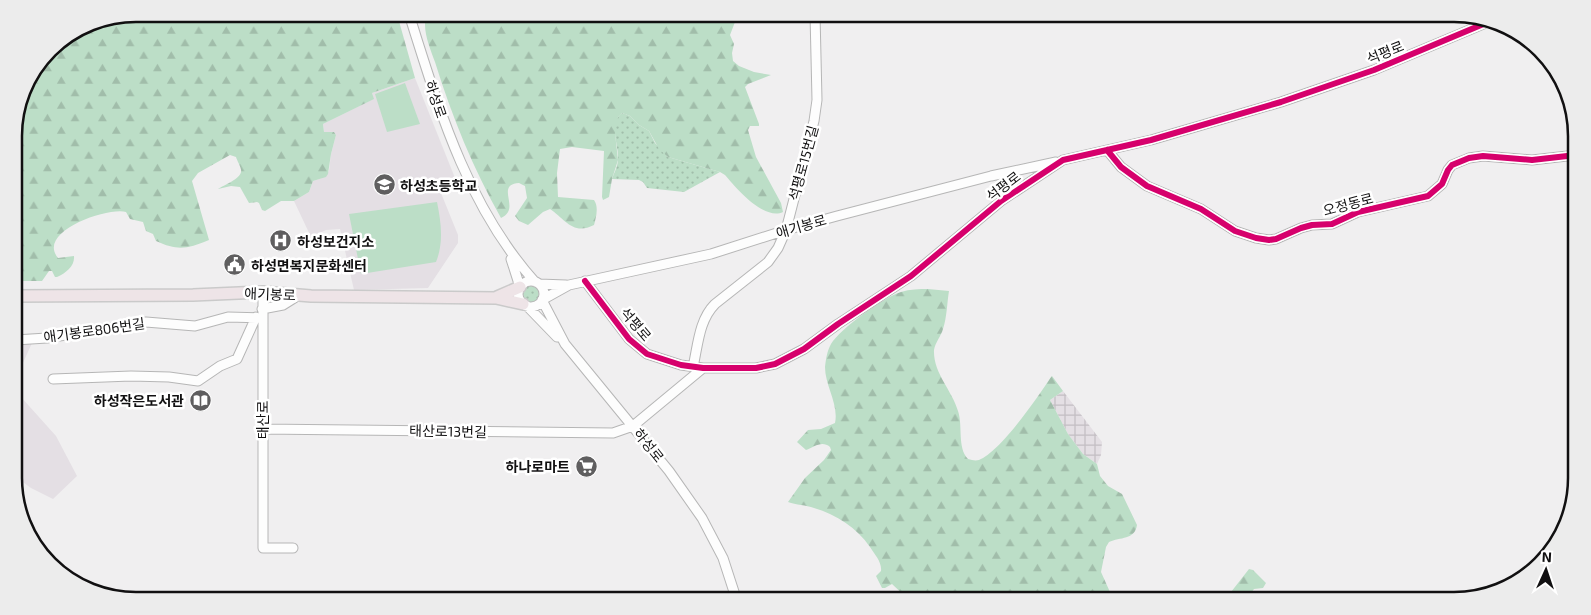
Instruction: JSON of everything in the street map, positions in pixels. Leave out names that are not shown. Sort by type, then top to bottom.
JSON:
[{"type":"main road","points":[[496,298],[520,287]]},
{"type":"main road","name":"애기봉로","points":[[23,296],[263,292],[298,295],[496,298],[525,305]]},
{"type":"street","name":"하성로","points":[[411,22],[433,92],[450,138],[476,195],[509,252],[537,283]]},
{"type":"street","name":"석평로15번길","points":[[698,368],[703,321],[708,311],[768,262],[778,248],[786,230],[814,121],[817,100],[815,22]]},
{"type":"street","name":"석평로","points":[[585,281],[629,340],[646,354],[698,368],[756,368],[775,364],[788,358],[911,276],[1001,201],[1064,160],[1151,140],[1281,102],[1374,70],[1479,26]]},
{"type":"street","name":"오정동로","points":[[1107,150],[1121,167],[1147,186],[1201,209],[1235,231],[1269,240],[1312,225],[1332,224],[1358,212],[1420,200],[1436,192],[1452,165],[1470,158],[1483,156],[1532,160],[1568,156]]},
{"type":"street","name":"애기봉로","points":[[542,300],[568,285],[711,254],[786,230],[990,176],[1064,160]]},
{"type":"street","points":[[509,252],[520,287],[519,298],[564,344]]},
{"type":"street","points":[[520,287],[527,282],[556,286],[568,285]]},
{"type":"street","points":[[525,305],[536,306],[542,300],[543,291],[537,283]]},
{"type":"street","name":"태산로","points":[[263,292],[260,315],[263,548],[293,548]]},
{"type":"street","name":"애기봉로806번길","points":[[22,340],[47,338],[146,322],[195,326],[228,317],[260,315],[298,295]]},
{"type":"street","name":"하성로","points":[[542,300],[564,344],[669,471],[702,518],[723,558],[734,592]]},
{"type":"street","name":"태산로","points":[[53,379],[138,376],[169,377],[198,382],[220,366],[237,359],[260,315]]},
{"type":"street","points":[[632,426],[698,368]]},
{"type":"street","name":"태산로13번길","points":[[262,429],[613,433],[632,426]]},
{"type":"shaded area","name":"하성초등학교","points":[[415,78],[459,188],[441,193],[458,235],[458,243],[428,288],[354,290],[340,229],[326,230],[311,237],[294,201],[309,192],[313,181],[322,178],[329,171],[336,135],[334,132],[324,132],[323,124],[373,99],[372,93]]},
{"type":"shaded area","points":[[22,343],[32,343],[22,364]]},
{"type":"shaded area","points":[[1063,391],[1102,442],[1101,455],[1097,464],[1083,454],[1068,434],[1050,400]]},
{"type":"shaded area","points":[[22,398],[56,436],[77,476],[53,499],[22,482]]},
{"type":"green space","points":[[136,22],[399,22],[415,78],[372,93],[374,99],[323,124],[324,132],[334,132],[336,135],[328,174],[326,177],[313,181],[309,192],[294,201],[281,201],[265,211],[262,210],[259,203],[249,203],[240,187],[231,186],[218,189],[240,175],[240,167],[236,157],[230,155],[198,173],[192,181],[209,240],[182,248],[170,246],[156,241],[153,234],[146,231],[143,222],[130,219],[126,212],[104,213],[77,223],[57,239],[54,248],[58,258],[74,256],[73,263],[67,271],[57,277],[55,277],[52,271],[49,271],[42,281],[23,281],[23,122],[31,93],[42,73],[61,51],[73,42],[93,31],[122,23]]},
{"type":"green space","points":[[425,22],[735,22],[730,35],[734,44],[733,61],[739,66],[754,72],[771,75],[745,87],[759,124],[759,126],[750,126],[748,130],[756,157],[781,203],[783,212],[776,214],[759,208],[720,172],[668,157],[659,149],[649,131],[630,116],[622,113],[618,117],[615,133],[618,160],[609,197],[603,200],[602,197],[604,151],[572,147],[560,149],[557,173],[558,197],[594,200],[597,209],[594,225],[580,229],[570,225],[550,209],[543,212],[528,225],[519,221],[515,216],[527,198],[525,186],[519,183],[509,188],[509,209],[507,214],[501,218],[464,142],[427,38]]},
{"type":"green space","points":[[405,83],[420,124],[387,132],[375,94]]},
{"type":"green space","points":[[622,113],[630,116],[649,131],[655,143],[668,157],[720,172],[684,192],[647,188],[639,180],[612,179],[618,159],[615,129],[618,117]]},
{"type":"green space","points":[[437,202],[441,224],[441,240],[436,262],[361,274],[349,214]]},
{"type":"green space","points":[[531,286],[537,288],[539,294],[537,300],[531,302],[525,300],[523,294],[525,288]]},
{"type":"green space","points":[[914,289],[949,291],[945,320],[934,350],[934,358],[958,411],[962,449],[968,459],[979,460],[988,455],[1018,423],[1052,376],[1063,391],[1050,400],[1068,434],[1083,454],[1097,464],[1100,476],[1108,486],[1122,494],[1137,525],[1136,530],[1130,536],[1109,542],[1106,547],[1101,572],[1110,592],[900,592],[892,584],[882,588],[876,576],[881,571],[879,562],[859,533],[838,518],[822,511],[788,502],[805,478],[824,460],[831,450],[827,445],[821,444],[806,450],[797,442],[808,430],[821,429],[835,423],[834,402],[827,381],[825,367],[831,344],[843,330],[884,300],[893,295]]},
{"type":"green space","points":[[1249,569],[1253,570],[1266,583],[1263,588],[1254,589],[1252,592],[1231,592]]},
{"type":"cycle path","points":[[585,281],[629,339],[647,354],[681,365],[703,368],[756,368],[775,364],[804,349],[911,276],[1001,201],[1063,160],[1151,140],[1281,102],[1374,70],[1479,26]]},
{"type":"cycle path","points":[[1107,150],[1121,167],[1147,186],[1201,209],[1235,231],[1269,240],[1312,225],[1332,224],[1358,212],[1428,196],[1442,184],[1452,165],[1469,158],[1483,156],[1532,160],[1568,156]]},
{"type":"place","name":"하성초등학교","points":[[384,185]]},
{"type":"place","name":"하성보건지소","points":[[281,241]]},
{"type":"place","name":"하성면복지문화센터","points":[[235,265]]},
{"type":"place","name":"하성작은도서관","points":[[200,400]]},
{"type":"place","name":"하나로마트","points":[[586,466]]}]
